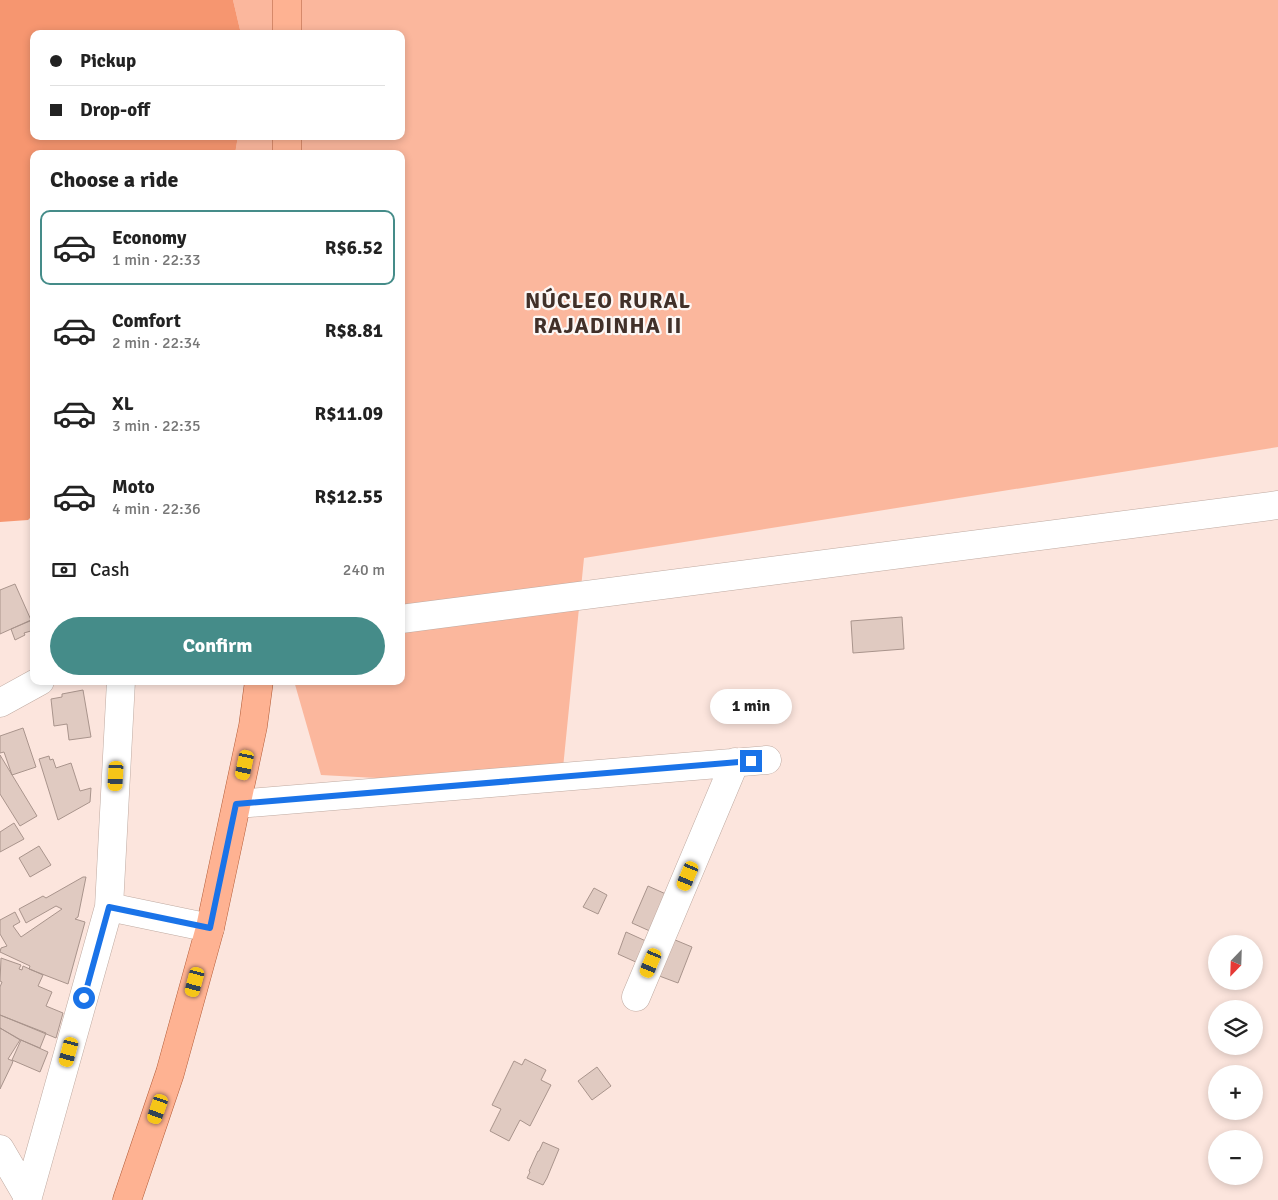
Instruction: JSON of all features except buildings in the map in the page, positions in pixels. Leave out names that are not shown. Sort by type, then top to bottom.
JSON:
[{"type":"main road","points":[[287,0],[287,30]]},
{"type":"main road","points":[[127,1200],[170,1073],[210,928],[253,726],[258,685]]},
{"type":"street","points":[[405,618],[1278,505]]},
{"type":"street","points":[[0,703],[33,685]]},
{"type":"street","points":[[28,1198],[109,907],[122,685]]},
{"type":"street","points":[[236,804],[767,760]]},
{"type":"street","points":[[636,997],[734,762]]},
{"type":"street","points":[[109,907],[210,928]]},
{"type":"street","points":[[0,1149],[28,1198]]},
{"type":"shaded area","points":[[0,0],[233,0],[240,30],[30,30],[30,140],[237,140],[236,150],[30,150],[30,518],[28,520],[0,522]]},
{"type":"shaded area","points":[[233,0],[1278,0],[1278,447],[584,558],[561,788],[321,775],[295,685],[405,685],[405,150],[236,150],[237,140],[405,140],[405,30],[240,30]]},
{"type":"district","name":"NÚCLEO RURAL RAJADINHA II","points":[[608,312]]},
{"type":"route","points":[[84,998],[109,907],[210,928],[236,804],[751,761]]}]
